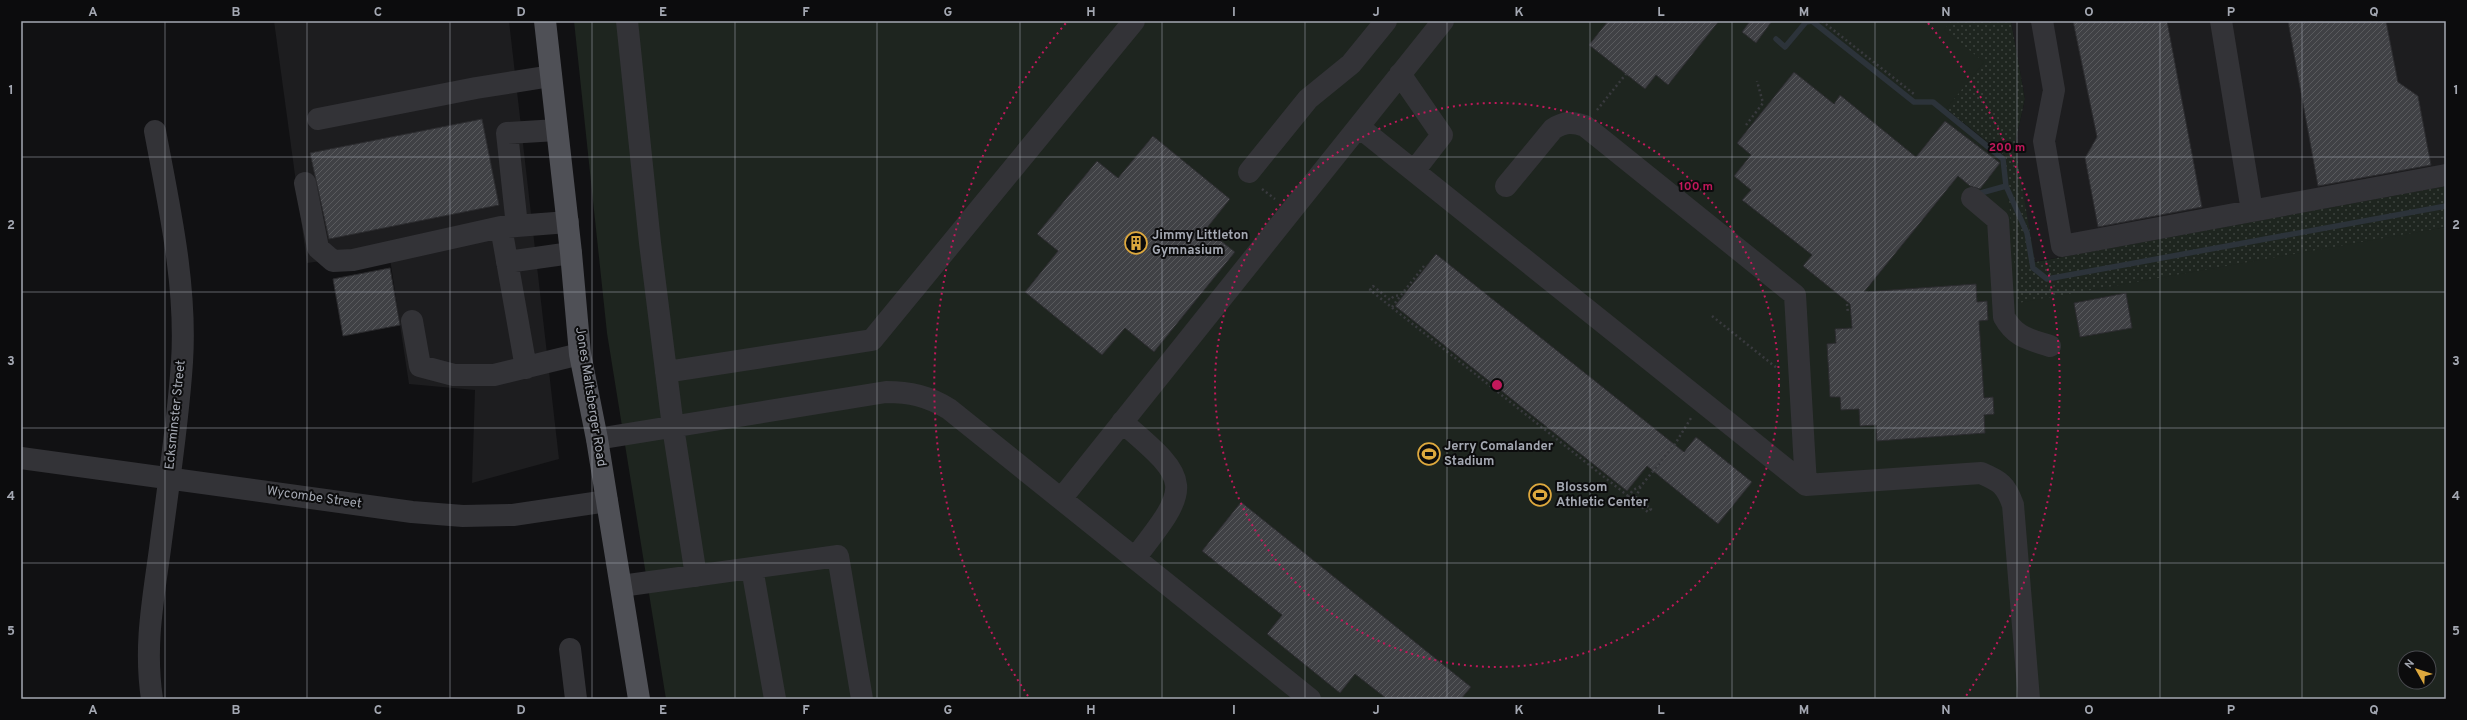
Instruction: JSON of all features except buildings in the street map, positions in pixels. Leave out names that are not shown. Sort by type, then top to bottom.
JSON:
[{"type":"main road","name":"Jones Maltsberger Road","points":[[545,21],[568,222],[580,354],[597,439],[639,699]]},
{"type":"street","points":[[627,21],[650,243],[666,372],[696,576]]},
{"type":"street","points":[[666,372],[872,340],[1134,21]]},
{"type":"street","points":[[1249,172],[1308,99],[1351,64],[1386,21]]},
{"type":"street","points":[[1061,498],[1443,21]]},
{"type":"street","points":[[2042,21],[2054,90],[2044,141],[2062,246],[2446,175]]},
{"type":"street","points":[[2221,21],[2252,211]]},
{"type":"street","points":[[1400,74],[1442,135],[1414,171]]},
{"type":"street","points":[[318,118],[476,88],[551,76]]},
{"type":"street","points":[[1506,186],[1552,129],[1562,123],[1575,122],[1584,126],[1795,295],[1806,485]]},
{"type":"street","points":[[1359,127],[1806,485],[1981,473],[1996,479],[2008,490],[2013,505],[2029,699]]},
{"type":"street","points":[[526,368],[507,262],[509,226],[507,133],[557,130]]},
{"type":"street","name":"Ecksminster Street","points":[[152,699],[147,668],[148,632],[170,478],[182,361],[181,291],[171,215],[155,131]]},
{"type":"street","points":[[305,183],[318,248],[333,261],[353,260],[509,226],[568,222]]},
{"type":"street","points":[[1972,198],[1998,220],[2004,317],[2011,329],[2022,337],[2050,346]]},
{"type":"street","points":[[507,262],[571,253]]},
{"type":"street","points":[[412,320],[420,366],[454,376],[494,375],[580,354]]},
{"type":"street","points":[[597,439],[886,392],[908,392],[932,398],[949,409],[1061,498],[1310,699]]},
{"type":"street","points":[[1122,422],[1160,454],[1177,480],[1177,491],[1165,520],[1135,558]]},
{"type":"street","name":"Wycombe Street","points":[[21,458],[412,512],[463,516],[513,515],[607,501]]},
{"type":"street","points":[[621,586],[838,556],[862,699]]},
{"type":"street","points":[[752,568],[775,699]]},
{"type":"street","points":[[570,649],[576,699]]},
{"type":"path","points":[[1822,21],[1914,94]]},
{"type":"path","points":[[1584,126],[1626,74]]},
{"type":"path","points":[[1746,125],[1763,103],[1757,81]]},
{"type":"path","points":[[1262,189],[1279,203]]},
{"type":"path","points":[[1392,307],[1424,266]]},
{"type":"path","points":[[1401,295],[1394,296],[1390,300],[1373,286],[1370,290],[1648,512],[1651,509],[1636,497],[1641,486],[1675,444],[1693,416]]},
{"type":"path","points":[[1847,304],[1848,313]]},
{"type":"path","points":[[1712,316],[1778,369]]},
{"type":"path","points":[[1628,497],[1633,490],[1641,486]]},
{"type":"shaded area","points":[[274,21],[509,21],[559,459],[472,483],[475,390],[409,384],[389,252],[307,263]]},
{"type":"shaded area","name":"Blossom Athletic Center","points":[[574,21],[1951,21],[1944,30],[1984,62],[1946,109],[2005,156],[2018,303],[2446,227],[2446,699],[666,699],[607,333]]},
{"type":"shaded area","points":[[1950,21],[2011,21],[2025,99],[2015,144],[2035,262],[2446,186],[2446,227],[2017,318],[2005,156],[1945,108],[1942,31]]},
{"type":"shaded area","points":[[2011,21],[2446,21],[2446,186],[2034,262],[2015,144],[2025,99]]},
{"type":"waterway","points":[[1776,39],[1785,47],[1806,22],[1812,21],[1914,102],[1933,102],[2003,159],[2006,186],[2027,233],[2033,268],[2047,279],[2446,206]]},
{"type":"waterway","points":[[1977,194],[2006,186]]},
{"type":"place","name":"Jimmy Littleton Gymnasium","points":[[1136,243]]},
{"type":"place","name":"Jerry Comalander Stadium","points":[[1429,454]]},
{"type":"place","name":"Blossom Athletic Center","points":[[1540,495]]}]
